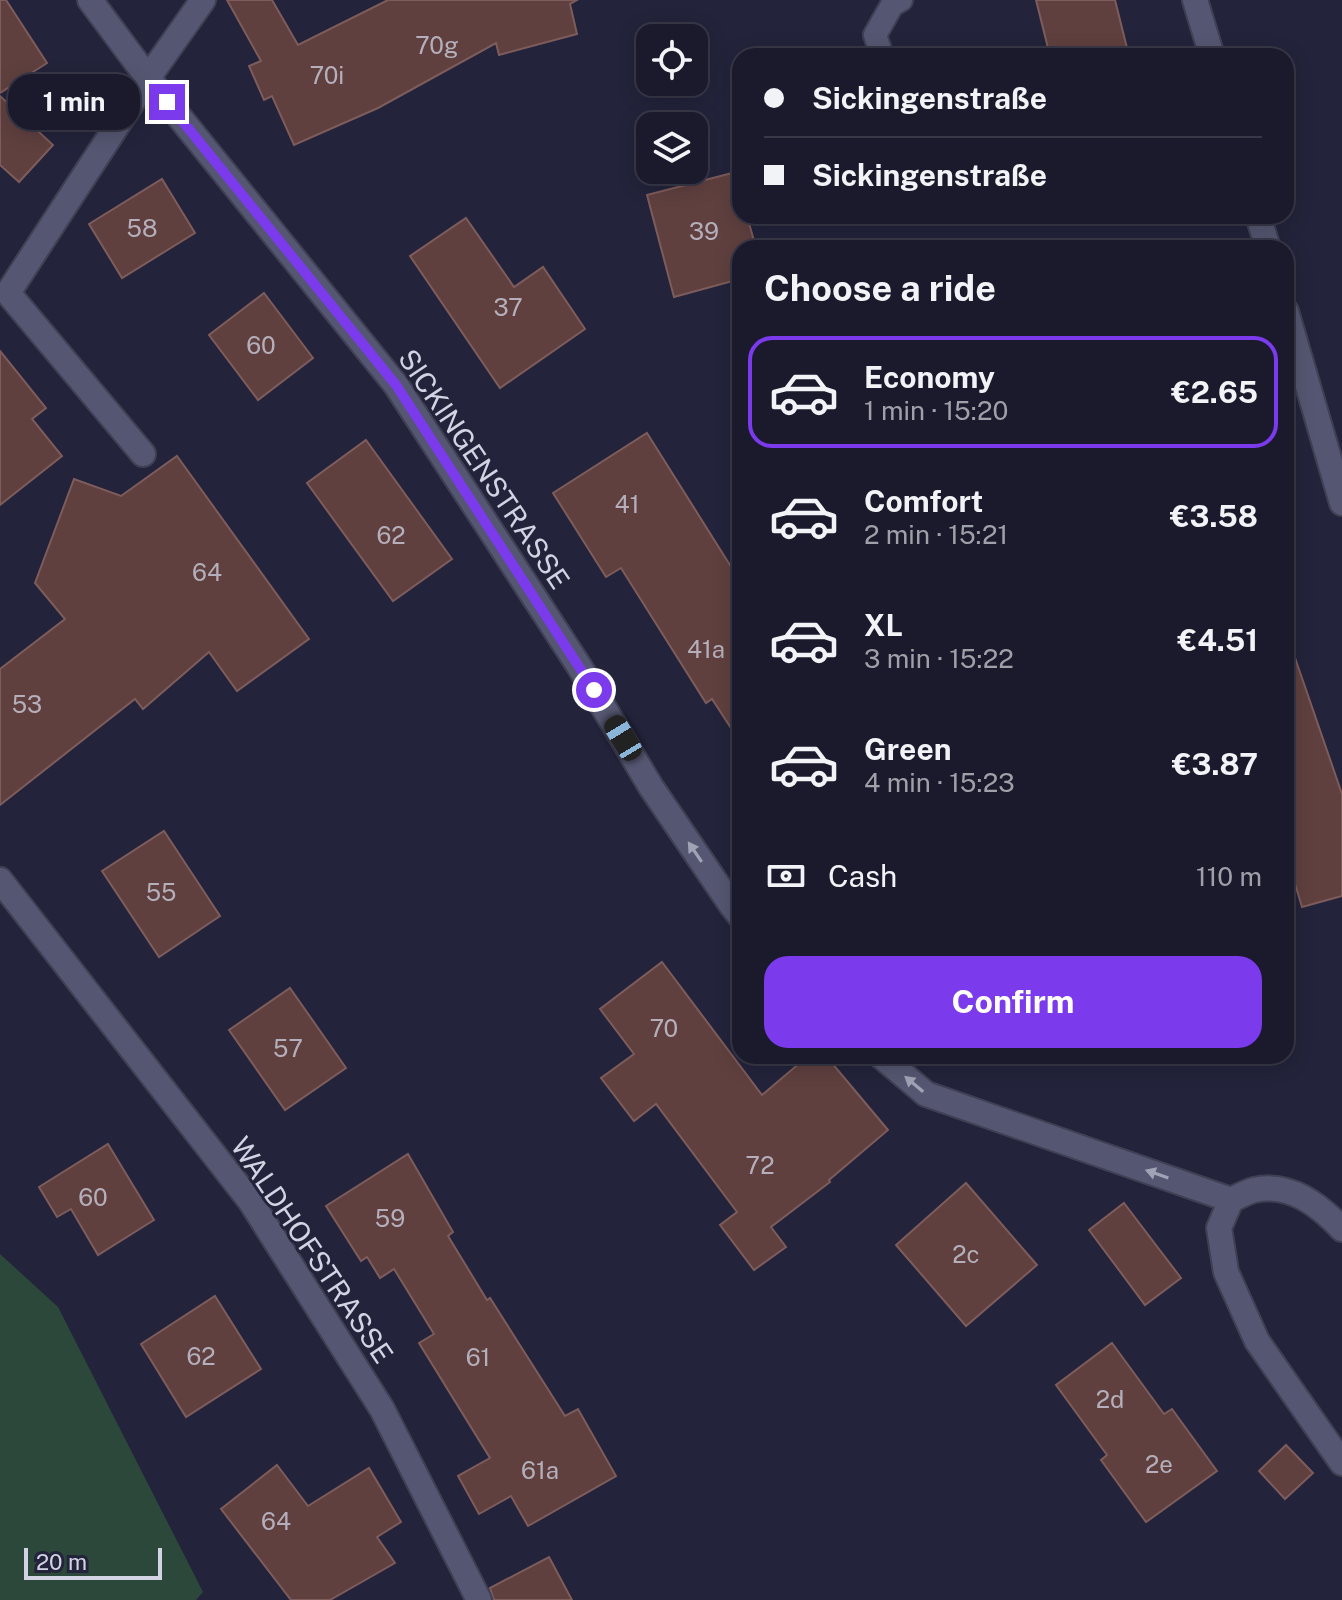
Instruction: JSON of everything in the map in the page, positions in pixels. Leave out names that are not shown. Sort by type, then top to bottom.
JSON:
[{"type":"street","name":"SICKINGENSTRASSE","points":[[90,0],[148,78],[396,385],[579,666],[651,787],[732,906]]},
{"type":"street","points":[[143,454],[8,293],[148,78],[203,0]]},
{"type":"street","points":[[1195,0],[1210,48]]},
{"type":"street","points":[[1294,338],[1342,503]]},
{"type":"street","name":"WALDHOFSTRASSE","points":[[0,880],[251,1202],[382,1409],[479,1600]]},
{"type":"street","points":[[890,1064],[926,1094],[1231,1200],[1254,1190],[1287,1189],[1323,1209],[1342,1229]]},
{"type":"street","points":[[1231,1200],[1219,1228],[1226,1272],[1257,1341],[1342,1463]]},
{"type":"lane","points":[[879,48],[875,35],[892,5],[901,0]]},
{"type":"green space","points":[[0,1254],[58,1307],[203,1592],[196,1600],[0,1600]]},
{"type":"building","points":[[0,0],[6,0],[47,63],[0,93]]},
{"type":"building","points":[[227,0],[272,0],[298,45],[388,0],[577,0],[570,4],[577,34],[499,55],[496,43],[378,108],[294,145],[272,96],[264,100],[249,66],[261,61]]},
{"type":"building","points":[[1036,0],[1115,0],[1127,48],[1048,48]]},
{"type":"building","points":[[0,96],[53,145],[19,182],[0,165]]},
{"type":"building","points":[[732,173],[732,224],[749,224],[754,240],[732,240],[732,281],[674,297],[647,195],[690,184],[708,184],[708,179]]},
{"type":"building","points":[[162,179],[195,233],[122,278],[89,224]]},
{"type":"building","points":[[466,218],[514,287],[543,267],[585,329],[500,388],[410,256]]},
{"type":"building","points":[[264,293],[313,358],[258,400],[209,335]]},
{"type":"building","points":[[0,351],[46,408],[32,419],[62,456],[0,505]]},
{"type":"building","points":[[647,433],[732,568],[732,730],[712,699],[706,703],[621,568],[606,577],[553,493]]},
{"type":"building","points":[[366,440],[452,559],[393,601],[307,483]]},
{"type":"building","points":[[177,456],[309,639],[237,691],[209,652],[143,709],[135,699],[0,805],[0,669],[65,619],[35,583],[74,479],[121,496]]},
{"type":"building","points":[[1294,655],[1342,794],[1342,896],[1302,907],[1294,880]]},
{"type":"building","points":[[164,831],[220,916],[159,957],[102,871]]},
{"type":"building","points":[[662,962],[732,1055],[732,1064],[739,1064],[762,1095],[799,1064],[833,1064],[888,1130],[830,1182],[771,1227],[786,1247],[754,1270],[720,1225],[737,1212],[656,1104],[634,1121],[601,1078],[634,1054],[600,1009]]},
{"type":"building","points":[[290,988],[346,1068],[285,1110],[229,1030]]},
{"type":"building","points":[[108,1144],[154,1220],[98,1255],[71,1209],[57,1217],[39,1187]]},
{"type":"building","points":[[408,1154],[453,1232],[448,1236],[487,1300],[490,1298],[565,1416],[578,1409],[616,1476],[528,1526],[511,1496],[479,1514],[458,1476],[490,1458],[419,1343],[434,1334],[394,1269],[380,1278],[367,1257],[361,1261],[326,1206]]},
{"type":"building","points":[[966,1183],[1037,1265],[966,1326],[896,1245]]},
{"type":"building","points":[[1124,1203],[1181,1278],[1145,1305],[1089,1230]]},
{"type":"building","points":[[215,1296],[261,1369],[186,1417],[141,1344]]},
{"type":"building","points":[[1112,1343],[1164,1414],[1172,1409],[1217,1471],[1146,1522],[1101,1460],[1107,1455],[1056,1385]]},
{"type":"building","points":[[1286,1445],[1313,1473],[1285,1499],[1259,1471]]},
{"type":"building","points":[[277,1465],[308,1506],[369,1468],[401,1522],[377,1537],[395,1563],[330,1600],[291,1600],[221,1509]]},
{"type":"building","points":[[549,1557],[572,1600],[494,1600],[490,1588]]},
{"type":"route","points":[[167,102],[396,385],[594,690]]}]
